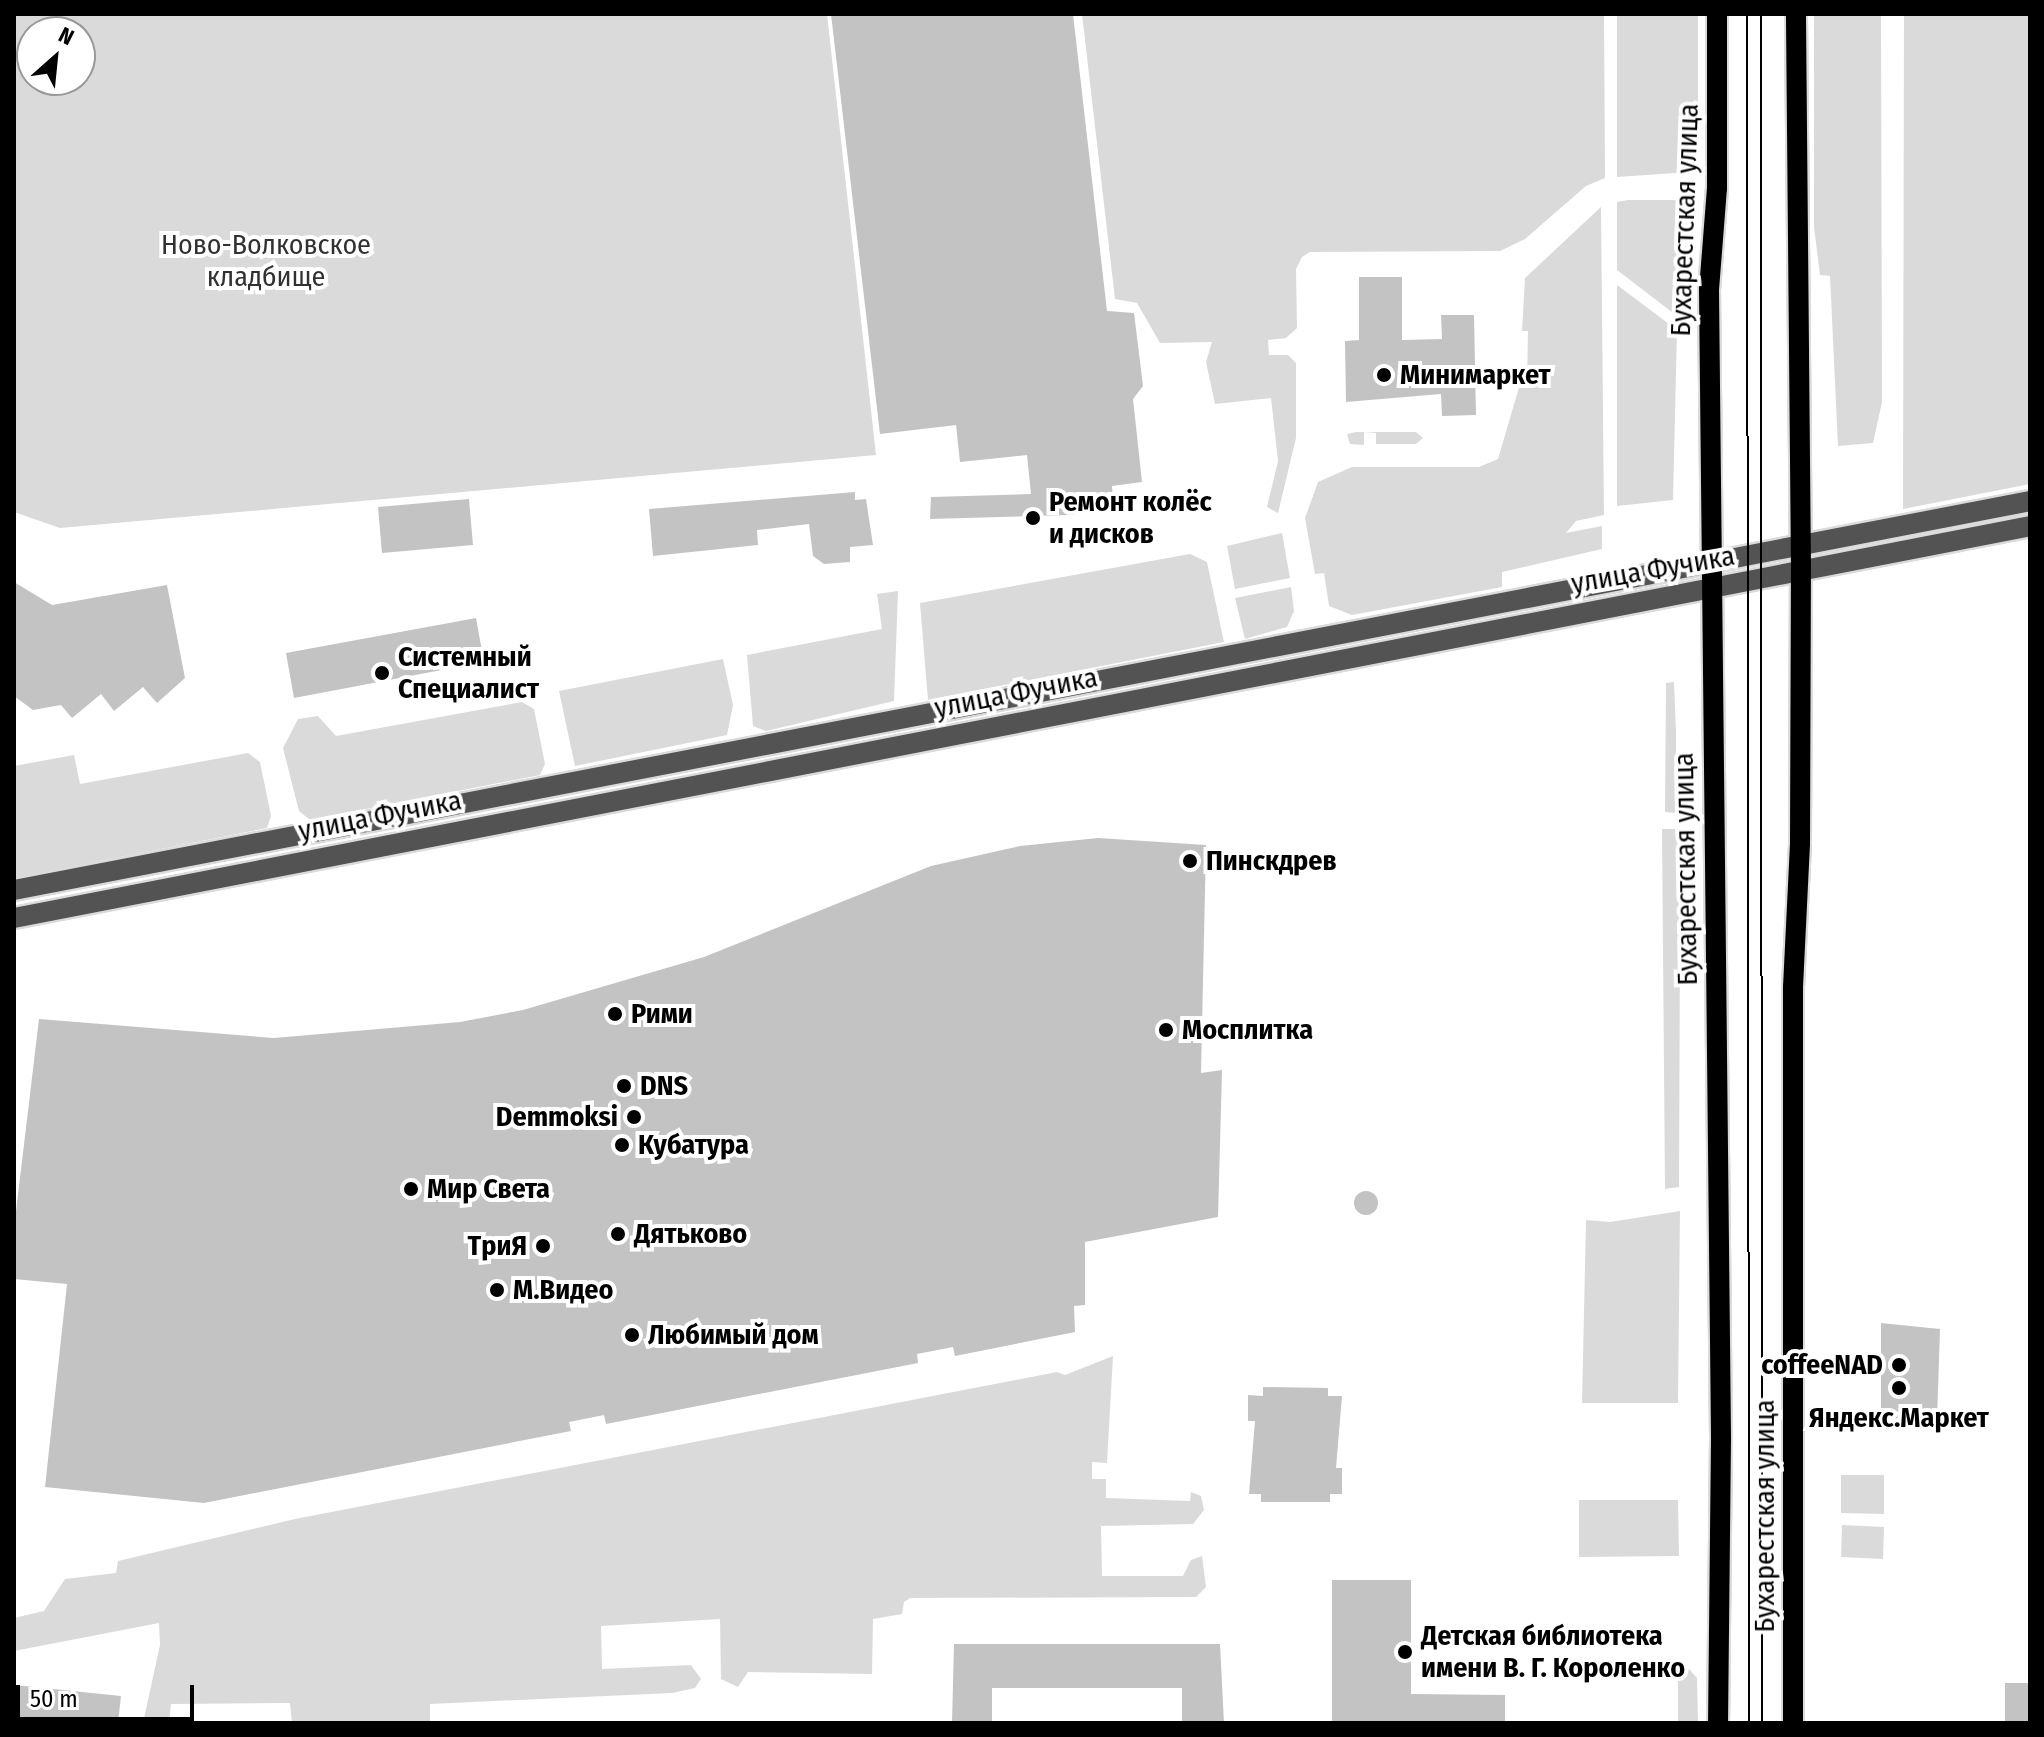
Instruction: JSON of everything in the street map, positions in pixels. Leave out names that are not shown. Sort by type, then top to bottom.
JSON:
[{"type":"main road","name":"Бухарестская улица","points":[[1717,14],[1717,188],[1709,290],[1721,1424],[1718,1723]]},
{"type":"main road","name":"Бухарестская улица","points":[[1793,1723],[1793,987],[1800,843],[1801,570],[1796,14]]},
{"type":"street","name":"улица Фучика","points":[[14,890],[2030,501]]},
{"type":"street","name":"улица Фучика","points":[[14,918],[2030,526]]},
{"type":"green space","name":"Ново-Волковское кладбище","points":[[14,14],[827,14],[876,455],[60,528],[14,512]]},
{"type":"green space","points":[[1082,14],[1604,14],[1605,178],[1586,186],[1525,239],[1500,251],[1310,252],[1302,257],[1296,269],[1297,328],[1286,338],[1268,340],[1269,355],[1288,355],[1296,363],[1296,438],[1278,513],[1267,507],[1278,461],[1271,398],[1215,404],[1206,362],[1212,342],[1160,343],[1137,303],[1115,299]]},
{"type":"green space","points":[[1617,14],[1698,14],[1698,154],[1690,172],[1617,177]]},
{"type":"green space","points":[[1814,14],[1881,14],[1882,402],[1873,443],[1838,446],[1830,276],[1820,275],[1814,227]]},
{"type":"green space","points":[[1904,14],[2030,14],[2030,484],[1903,509]]},
{"type":"green space","points":[[1676,200],[1693,209],[1687,318],[1677,316],[1617,270],[1617,202]]},
{"type":"green space","points":[[1601,207],[1604,515],[1576,521],[1566,533],[1602,526],[1602,549],[1502,572],[1502,587],[1352,615],[1329,606],[1324,573],[1315,574],[1305,518],[1318,482],[1352,467],[1479,467],[1498,459],[1520,384],[1527,384],[1528,331],[1522,331],[1525,278]]},
{"type":"green space","points":[[1617,285],[1677,330],[1673,500],[1617,506]]},
{"type":"green space","points":[[1364,432],[1364,445],[1350,444],[1347,434]]},
{"type":"green space","points":[[1364,432],[1416,432],[1423,438],[1416,444],[1376,444],[1376,433]]},
{"type":"green space","points":[[1282,533],[1290,578],[1235,589],[1227,546]]},
{"type":"green space","points":[[1190,554],[1207,562],[1224,642],[928,700],[920,603]]},
{"type":"green space","points":[[1291,587],[1294,611],[1287,627],[1245,639],[1235,598]]},
{"type":"green space","points":[[898,591],[894,701],[766,731],[753,726],[747,655],[882,629],[877,594]]},
{"type":"green space","points":[[723,659],[733,705],[727,735],[575,766],[559,691]]},
{"type":"green space","points":[[1674,682],[1676,813],[1665,812],[1666,683]]},
{"type":"green space","points":[[522,702],[534,709],[545,764],[540,775],[310,820],[299,811],[283,748],[298,719],[318,716],[336,736]]},
{"type":"green space","points":[[248,753],[260,762],[271,816],[267,828],[14,878],[14,766],[74,755],[80,784]]},
{"type":"green space","points":[[1662,829],[1677,829],[1680,937],[1679,1187],[1665,1189]]},
{"type":"green space","points":[[1680,1211],[1678,1403],[1582,1403],[1586,1220],[1610,1222]]},
{"type":"green space","points":[[1113,1356],[1107,1463],[1092,1462],[1092,1479],[1106,1479],[1106,1498],[1190,1501],[1191,1492],[1201,1496],[1204,1510],[1193,1524],[1101,1526],[1102,1576],[1183,1576],[1191,1560],[1202,1556],[1206,1587],[1196,1597],[910,1598],[904,1602],[902,1614],[873,1619],[872,1674],[748,1672],[738,1687],[721,1679],[720,1619],[601,1626],[602,1669],[691,1665],[701,1679],[695,1688],[672,1693],[430,1704],[430,1723],[292,1723],[290,1703],[171,1704],[169,1723],[143,1723],[160,1645],[159,1623],[14,1651],[14,1618],[44,1611],[65,1579],[116,1573],[118,1561],[295,1519],[1057,1372],[1065,1375]]},
{"type":"green space","points":[[1841,1475],[1884,1475],[1884,1514],[1841,1513]]},
{"type":"green space","points":[[1579,1500],[1678,1500],[1679,1556],[1579,1557]]},
{"type":"green space","points":[[1842,1525],[1884,1527],[1883,1559],[1841,1557]]},
{"type":"green space","points":[[1689,1669],[1697,1678],[1698,1723],[1678,1723],[1678,1677]]},
{"type":"building","points":[[831,14],[1073,14],[1107,311],[1134,313],[1143,386],[1133,399],[1142,482],[1112,486],[1113,501],[1103,514],[930,519],[931,497],[1031,494],[1027,455],[960,462],[956,425],[880,434]]},
{"type":"building","points":[[1359,277],[1402,277],[1402,340],[1442,339],[1441,315],[1474,315],[1476,415],[1442,416],[1441,394],[1346,402],[1345,341],[1359,340]]},
{"type":"building","points":[[855,492],[855,500],[866,499],[873,545],[850,547],[850,562],[824,564],[813,556],[809,524],[757,530],[758,545],[653,556],[649,509]]},
{"type":"building","points":[[469,499],[473,545],[382,553],[378,507]]},
{"type":"building","points":[[14,582],[52,605],[167,585],[185,678],[157,703],[143,687],[114,711],[101,694],[72,718],[61,705],[33,710],[14,696]]},
{"type":"building","points":[[476,618],[484,662],[294,698],[286,653]]},
{"type":"building","name":"Кубатура","points":[[1098,838],[1206,845],[1201,1073],[1222,1070],[1218,1217],[1085,1242],[1085,1305],[1074,1306],[1075,1332],[955,1356],[953,1347],[917,1354],[918,1363],[606,1424],[604,1415],[569,1422],[571,1431],[204,1503],[45,1487],[67,1284],[14,1279],[14,1228],[39,1019],[274,1038],[460,1022],[523,1010],[704,957],[931,866],[1020,846]]},
{"type":"building","points":[[1366,1191],[1375,1194],[1378,1203],[1375,1212],[1366,1215],[1357,1212],[1354,1203],[1357,1194]]},
{"type":"building","points":[[1881,1323],[1940,1329],[1937,1420],[1881,1420]]},
{"type":"building","points":[[1263,1387],[1328,1388],[1328,1396],[1342,1396],[1336,1468],[1342,1468],[1342,1494],[1330,1494],[1330,1502],[1261,1502],[1261,1494],[1249,1494],[1255,1421],[1248,1421],[1248,1395],[1263,1396]]},
{"type":"building","points":[[1332,1580],[1411,1580],[1411,1694],[1505,1695],[1505,1723],[1332,1723]]},
{"type":"building","points":[[954,1644],[1220,1644],[1224,1723],[1182,1723],[1182,1688],[992,1688],[992,1723],[952,1723]]},
{"type":"building","points":[[2005,1683],[2030,1683],[2030,1723],[2005,1723]]},
{"type":"building","points":[[14,1685],[121,1696],[118,1723],[14,1723]]},
{"type":"tram line","points":[[1747,14],[1749,1723]]},
{"type":"tram line","points":[[1761,14],[1762,1723]]},
{"type":"place","name":"Минимаркет","points":[[1384,375]]},
{"type":"place","name":"Ремонт колёс и дисков","points":[[1033,518]]},
{"type":"place","name":"Системный Специалист","points":[[382,673]]},
{"type":"place","name":"Пинскдрев","points":[[1190,861]]},
{"type":"place","name":"Рими","points":[[615,1014]]},
{"type":"place","name":"Мосплитка","points":[[1166,1030]]},
{"type":"place","name":"DNS","points":[[624,1086]]},
{"type":"place","name":"Demmoksi","points":[[634,1117]]},
{"type":"place","name":"Кубатура","points":[[622,1145]]},
{"type":"place","name":"Мир Света","points":[[411,1189]]},
{"type":"place","name":"Дятьково","points":[[618,1234]]},
{"type":"place","name":"ТриЯ","points":[[543,1246]]},
{"type":"place","name":"М.Видео","points":[[497,1290]]},
{"type":"place","name":"Любимый дом","points":[[632,1335]]},
{"type":"place","name":"coffeeNAD","points":[[1899,1365]]},
{"type":"place","name":"Яндекс.Маркет","points":[[1899,1388]]},
{"type":"place","name":"Детская библиотека имени В. Г. Короленко","points":[[1405,1652]]}]
